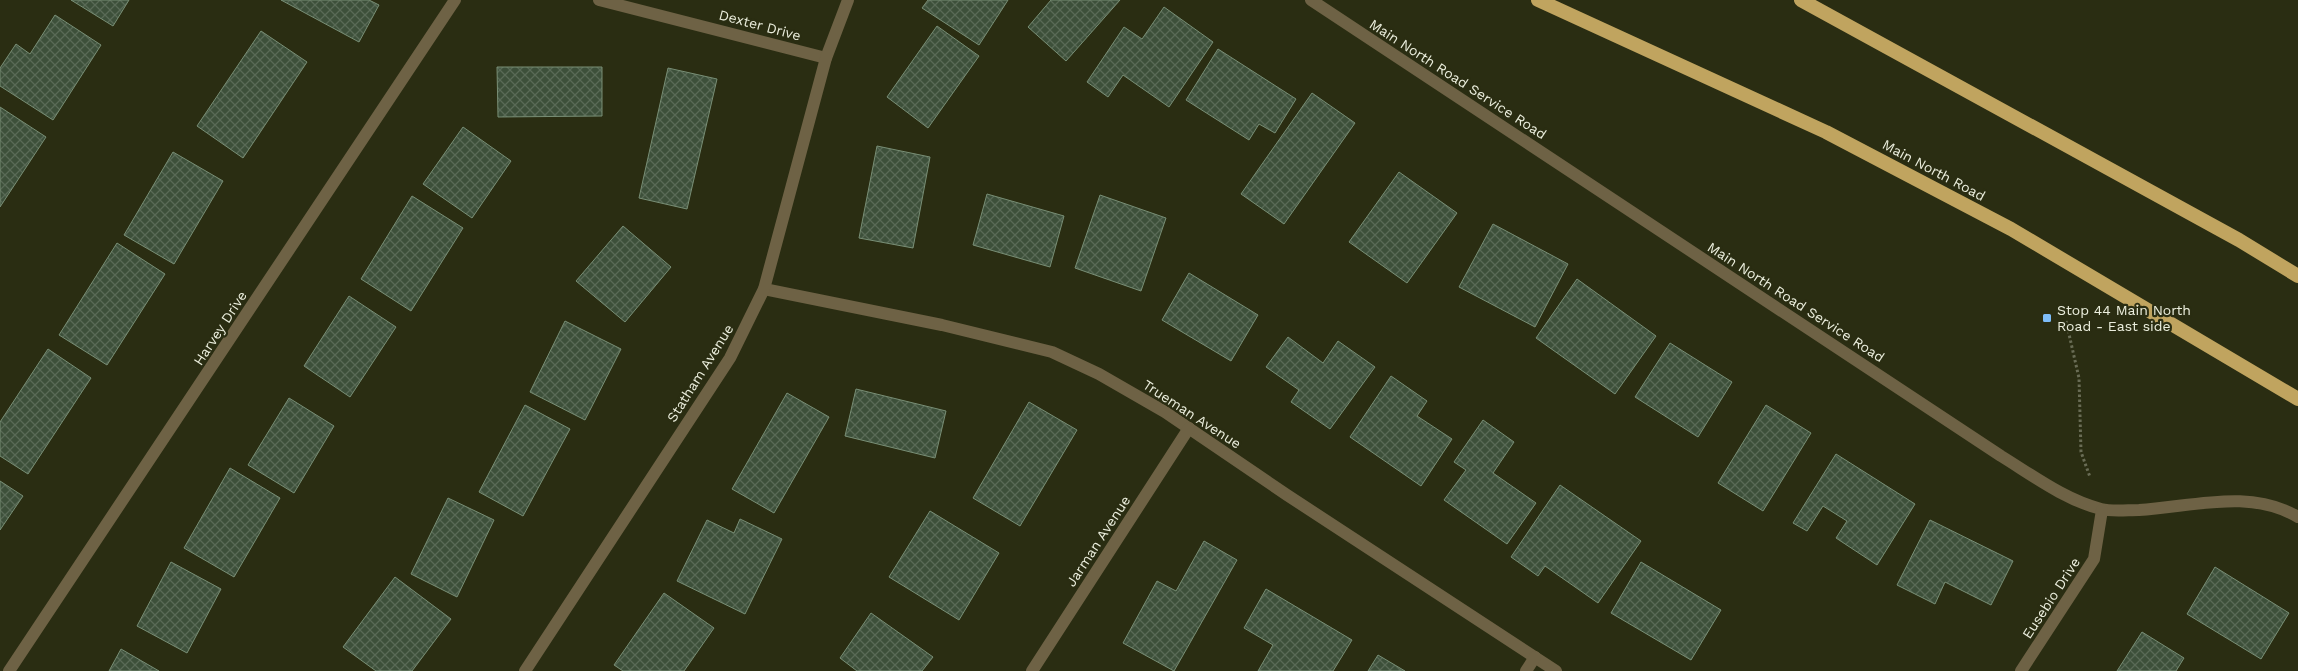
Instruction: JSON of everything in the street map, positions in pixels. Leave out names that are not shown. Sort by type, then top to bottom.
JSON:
[{"type":"highway","name":"Main North Road","points":[[1538,0],[1826,132],[2011,229],[2298,399]]},
{"type":"highway","points":[[1802,0],[2239,240],[2298,276]]},
{"type":"street","name":"Harvey Drive","points":[[10,671],[455,0]]},
{"type":"street","name":"Dexter Drive","points":[[599,0],[826,58]]},
{"type":"street","name":"Statham Avenue","points":[[525,671],[730,358],[764,289],[826,58],[848,0]]},
{"type":"street","name":"Main North Road Service Road","points":[[1311,0],[2001,456],[2073,499],[2102,510],[2168,508],[2219,501],[2252,501],[2282,508],[2298,517]]},
{"type":"street","name":"Trueman Avenue","points":[[764,289],[942,325],[1052,352],[1099,374],[1165,412],[1556,671]]},
{"type":"street","name":"Jarman Avenue","points":[[1032,671],[1189,428]]},
{"type":"street","name":"Eusebio Drive","points":[[2022,671],[2094,559],[2102,510]]},
{"type":"street","points":[[1526,671],[1535,657]]},
{"type":"path","points":[[2066,321],[2079,378],[2081,452],[2102,510]]},
{"type":"building","points":[[71,0],[129,0],[113,26]]},
{"type":"building","points":[[281,0],[369,0],[379,5],[359,42]]},
{"type":"building","points":[[928,0],[1008,0],[979,45],[922,8]]},
{"type":"building","points":[[1051,0],[1120,0],[1066,61],[1028,27]]},
{"type":"building","points":[[1164,7],[1213,42],[1169,107],[1123,75],[1108,97],[1087,82],[1124,27],[1142,39]]},
{"type":"building","points":[[55,15],[101,45],[53,120],[0,86],[0,68],[16,44],[30,54]]},
{"type":"building","points":[[937,26],[979,56],[928,128],[887,97]]},
{"type":"building","points":[[261,31],[307,62],[243,158],[197,126]]},
{"type":"building","points":[[1218,49],[1296,99],[1275,133],[1259,124],[1249,140],[1186,100]]},
{"type":"building","points":[[497,67],[602,67],[602,116],[498,117]]},
{"type":"building","points":[[668,68],[717,79],[687,209],[639,198]]},
{"type":"building","points":[[1312,93],[1355,123],[1284,224],[1241,194]]},
{"type":"building","points":[[0,107],[46,137],[0,207]]},
{"type":"building","points":[[463,127],[511,161],[472,218],[423,184]]},
{"type":"building","points":[[877,146],[930,157],[913,248],[859,238]]},
{"type":"building","points":[[173,152],[223,181],[174,264],[124,235]]},
{"type":"building","points":[[1399,172],[1457,213],[1407,283],[1349,242]]},
{"type":"building","points":[[987,194],[1064,216],[1050,267],[973,245]]},
{"type":"building","points":[[1100,195],[1166,218],[1141,291],[1075,268]]},
{"type":"building","points":[[412,196],[463,228],[411,311],[361,279]]},
{"type":"building","points":[[1493,224],[1568,264],[1535,327],[1459,287]]},
{"type":"building","points":[[623,226],[671,267],[625,322],[576,281]]},
{"type":"building","points":[[117,243],[165,274],[107,365],[59,335]]},
{"type":"building","points":[[1189,273],[1258,315],[1231,361],[1162,320]]},
{"type":"building","points":[[1577,279],[1656,336],[1615,394],[1536,338]]},
{"type":"building","points":[[349,296],[396,327],[350,397],[304,366]]},
{"type":"building","points":[[565,321],[621,349],[585,420],[530,392]]},
{"type":"building","points":[[1288,337],[1323,363],[1338,341],[1375,367],[1330,429],[1291,402],[1299,390],[1266,367]]},
{"type":"building","points":[[1670,343],[1732,382],[1698,437],[1635,397]]},
{"type":"building","points":[[48,349],[91,378],[28,474],[0,456],[0,422]]},
{"type":"building","points":[[1391,376],[1427,401],[1417,416],[1452,439],[1421,486],[1350,437]]},
{"type":"building","points":[[856,389],[946,411],[935,458],[845,436]]},
{"type":"building","points":[[787,393],[829,417],[774,513],[732,489]]},
{"type":"building","points":[[289,398],[334,426],[294,493],[248,465]]},
{"type":"building","points":[[1029,402],[1077,430],[1020,526],[973,498]]},
{"type":"building","points":[[525,405],[570,429],[523,516],[479,492]]},
{"type":"building","points":[[1766,405],[1811,433],[1763,511],[1718,483]]},
{"type":"building","points":[[1483,420],[1514,442],[1493,473],[1536,503],[1507,544],[1444,500],[1466,470],[1454,462]]},
{"type":"building","points":[[1836,454],[1915,504],[1877,565],[1836,538],[1847,521],[1823,506],[1807,531],[1793,523]]},
{"type":"building","points":[[230,468],[280,498],[234,577],[184,548]]},
{"type":"building","points":[[0,481],[23,496],[0,530]]},
{"type":"building","points":[[1560,485],[1641,541],[1598,603],[1545,566],[1538,576],[1511,557]]},
{"type":"building","points":[[448,498],[494,520],[457,597],[411,574]]},
{"type":"building","points":[[930,511],[999,553],[959,620],[889,577]]},
{"type":"building","points":[[740,519],[782,539],[745,614],[677,581],[707,520],[734,533]]},
{"type":"building","points":[[1930,520],[2013,561],[1991,605],[1945,582],[1935,604],[1897,585]]},
{"type":"building","points":[[1204,541],[1237,560],[1174,671],[1123,643],[1157,581],[1176,591]]},
{"type":"building","points":[[171,562],[221,589],[187,653],[137,626]]},
{"type":"building","points":[[1641,562],[1721,610],[1691,660],[1611,613]]},
{"type":"building","points":[[2215,567],[2289,613],[2261,659],[2187,614]]},
{"type":"building","points":[[395,577],[451,619],[412,671],[376,671],[343,647]]},
{"type":"building","points":[[1266,589],[1352,640],[1333,671],[1258,671],[1273,645],[1244,628]]},
{"type":"building","points":[[664,593],[714,628],[684,671],[623,671],[614,665]]},
{"type":"building","points":[[871,613],[933,657],[922,671],[857,671],[840,658]]},
{"type":"building","points":[[2142,632],[2184,658],[2176,671],[2117,671]]},
{"type":"building","points":[[121,649],[159,671],[109,671]]},
{"type":"building","points":[[1378,655],[1405,671],[1368,671]]},
{"type":"place","name":"Stop 44 Main North Road - East side","points":[[2047,318]]}]
